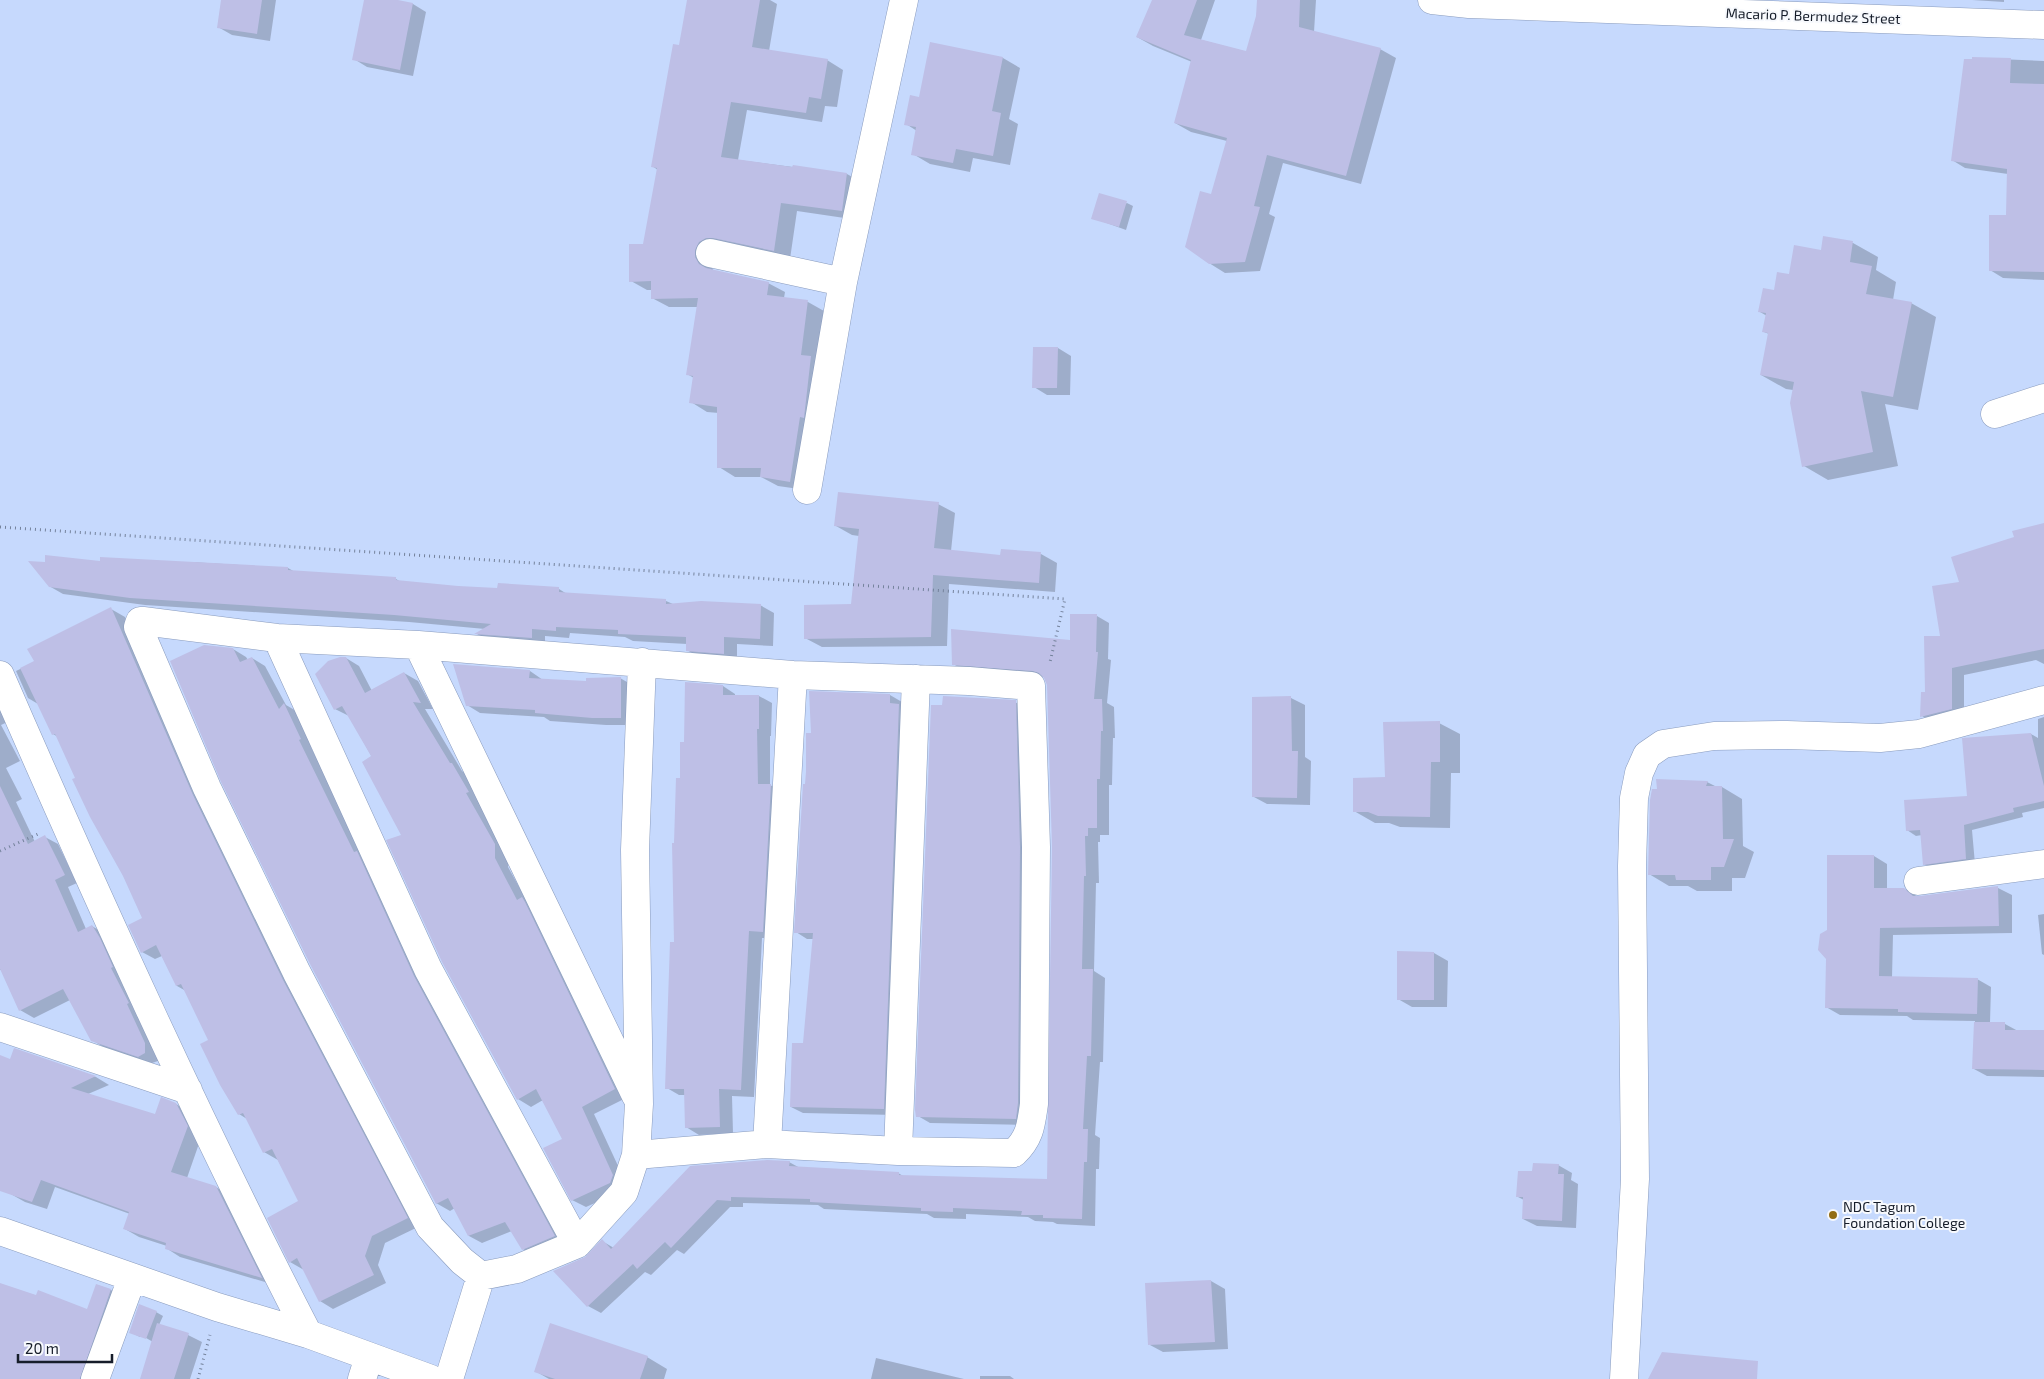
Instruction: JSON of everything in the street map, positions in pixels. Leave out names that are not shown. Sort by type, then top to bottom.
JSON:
[{"type":"street","points":[[807,490],[843,282],[904,0]]},
{"type":"street","name":"Macario P. Bermudez Street","points":[[1432,0],[1469,4],[2044,25]]},
{"type":"street","points":[[710,253],[843,282]]},
{"type":"street","points":[[1995,414],[2044,398]]},
{"type":"street","points":[[636,1155],[767,1144],[1014,1153],[1024,1144],[1031,1126],[1034,1104],[1036,847],[1031,686],[916,678],[793,675],[642,662],[418,645],[277,638],[143,621],[140,621],[138,627],[207,788],[297,973],[430,1227],[462,1262],[481,1276],[517,1269],[577,1244],[624,1192],[636,1155],[639,1104],[635,850],[642,662]]},
{"type":"street","points":[[277,638],[428,969],[577,1244]]},
{"type":"street","points":[[418,645],[639,1104]]},
{"type":"street","points":[[0,675],[64,823],[188,1090],[263,1246],[308,1334]]},
{"type":"street","points":[[767,1144],[793,675]]},
{"type":"street","points":[[898,1150],[916,678]]},
{"type":"street","points":[[1624,1379],[1634,1179],[1633,818],[1634,798],[1639,773],[1647,755],[1663,744],[1714,736],[1787,735],[1880,738],[1919,734],[2044,700]]},
{"type":"street","points":[[1918,881],[2044,864]]},
{"type":"street","points":[[0,1027],[188,1090]]},
{"type":"street","points":[[0,1231],[217,1307],[308,1334],[366,1368],[431,1379]]},
{"type":"street","points":[[449,1379],[481,1276]]},
{"type":"street","points":[[95,1379],[132,1278]]},
{"type":"path","points":[[0,527],[1065,599],[1048,667],[1031,686]]},
{"type":"path","points":[[0,851],[64,823]]},
{"type":"path","points":[[198,1379],[217,1307]]},
{"type":"building","points":[[221,0],[262,0],[257,34],[217,28]]},
{"type":"building","points":[[364,0],[398,0],[413,3],[400,70],[352,60]]},
{"type":"building","points":[[687,0],[760,0],[752,47],[828,59],[821,99],[809,97],[806,113],[731,102],[721,157],[847,173],[842,211],[781,203],[774,251],[713,238],[706,238],[699,242],[695,250],[695,257],[699,264],[706,268],[769,282],[767,295],[808,300],[801,355],[811,356],[804,418],[800,417],[790,482],[760,477],[761,468],[717,468],[717,407],[689,403],[693,376],[686,375],[698,298],[651,299],[651,281],[629,282],[629,244],[643,244],[657,168],[651,167],[673,44],[679,45]]},
{"type":"building","points":[[1152,0],[1197,0],[1184,35],[1246,51],[1256,16],[1257,0],[1300,0],[1299,27],[1381,48],[1346,176],[1267,155],[1254,206],[1260,207],[1245,262],[1209,264],[1185,247],[1200,191],[1211,194],[1227,138],[1174,123],[1191,60],[1136,37]]},
{"type":"building","points":[[930,42],[1003,57],[992,111],[1001,113],[993,156],[956,149],[953,163],[911,155],[916,127],[904,125],[910,95],[919,97]]},
{"type":"building","points":[[1972,57],[2011,58],[2010,83],[2044,84],[2044,272],[1989,271],[1989,215],[2006,215],[2007,169],[1951,161],[1964,59],[1972,59]]},
{"type":"building","points":[[1099,193],[1127,201],[1119,227],[1091,219]]},
{"type":"building","points":[[1823,236],[1853,241],[1850,262],[1872,266],[1866,294],[1912,302],[1893,397],[1861,391],[1873,452],[1802,467],[1790,403],[1794,382],[1760,375],[1768,333],[1762,332],[1766,313],[1758,312],[1763,288],[1774,290],[1777,272],[1789,274],[1794,245],[1821,250]]},
{"type":"building","points":[[1033,347],[1058,347],[1057,388],[1032,388]]},
{"type":"building","points":[[838,492],[939,502],[934,548],[1000,555],[1001,549],[1041,552],[1039,583],[933,575],[931,637],[804,639],[804,605],[851,604],[859,529],[834,526]]},
{"type":"building","points":[[2044,523],[2044,649],[1952,668],[1952,709],[1920,717],[1921,692],[1925,692],[1924,636],[1940,636],[1932,586],[1959,582],[1951,557],[2014,537],[2012,531]]},
{"type":"building","points":[[45,555],[100,561],[100,557],[288,567],[288,570],[396,577],[396,580],[458,586],[497,588],[498,583],[559,587],[559,592],[666,599],[666,604],[701,601],[761,604],[760,639],[724,637],[724,654],[686,651],[686,637],[618,634],[618,630],[556,627],[556,631],[532,629],[532,638],[474,634],[491,624],[394,615],[130,598],[49,587],[28,561],[45,562]]},
{"type":"building","points":[[111,607],[193,795],[283,980],[408,1218],[372,1236],[365,1256],[374,1275],[319,1302],[297,1258],[289,1263],[267,1218],[298,1201],[272,1149],[263,1153],[243,1113],[238,1115],[220,1085],[200,1044],[208,1040],[181,984],[176,986],[156,945],[141,953],[128,925],[142,918],[123,876],[90,817],[72,779],[75,778],[55,734],[52,735],[20,668],[34,661],[27,649]]},
{"type":"building","points":[[1070,614],[1097,614],[1096,652],[1098,652],[1094,699],[1102,699],[1103,731],[1101,731],[1100,779],[1097,779],[1097,828],[1088,828],[1088,836],[1085,836],[1086,876],[1084,876],[1082,969],[1093,969],[1091,1056],[1087,1056],[1083,1129],[1088,1129],[1087,1162],[1084,1162],[1082,1219],[1043,1218],[1043,1215],[1021,1215],[1022,1211],[953,1208],[953,1212],[921,1211],[921,1208],[810,1202],[810,1199],[731,1197],[731,1201],[717,1200],[671,1248],[665,1242],[637,1269],[633,1264],[587,1307],[553,1271],[585,1257],[602,1239],[611,1249],[690,1166],[767,1160],[790,1161],[789,1166],[899,1172],[899,1175],[1047,1179],[1052,847],[1047,685],[1039,673],[1033,671],[952,665],[951,629],[1070,640]]},
{"type":"building","points":[[204,645],[233,648],[240,662],[252,657],[279,709],[284,703],[301,739],[299,740],[354,852],[357,851],[414,976],[555,1236],[522,1250],[505,1222],[468,1236],[448,1198],[436,1204],[311,966],[221,782],[170,661]]},
{"type":"building","points":[[346,657],[365,693],[404,672],[421,703],[413,702],[469,792],[466,793],[495,844],[495,858],[517,900],[522,897],[525,902],[615,1089],[582,1107],[613,1175],[610,1183],[571,1201],[543,1148],[562,1139],[536,1089],[517,1100],[442,962],[386,840],[401,835],[362,762],[371,756],[342,706],[334,710],[315,674],[328,661]]},
{"type":"building","points":[[453,664],[530,670],[529,678],[586,681],[586,678],[621,677],[621,718],[592,718],[535,713],[535,710],[466,706]]},
{"type":"building","points":[[685,682],[723,685],[723,695],[759,695],[759,729],[757,729],[758,784],[771,784],[763,932],[749,931],[741,1090],[719,1089],[720,1127],[685,1128],[684,1089],[665,1089],[670,942],[674,942],[672,843],[674,843],[676,778],[680,778],[680,742],[684,742]]},
{"type":"building","points":[[809,691],[890,694],[890,703],[899,704],[884,1109],[790,1107],[792,1043],[803,1043],[813,933],[794,933],[803,784],[805,784],[806,772],[806,733],[811,733]]},
{"type":"building","points":[[943,696],[1016,700],[1020,847],[1018,1103],[1016,1119],[916,1117],[931,705],[942,705]]},
{"type":"building","points":[[1291,696],[1292,751],[1298,751],[1297,798],[1252,797],[1252,697]]},
{"type":"building","points":[[1440,721],[1440,762],[1431,762],[1430,817],[1378,816],[1368,812],[1353,812],[1353,778],[1385,777],[1383,722]]},
{"type":"building","points":[[2031,733],[2044,786],[2044,801],[2013,808],[2014,812],[1964,825],[1966,859],[1923,865],[1920,830],[1906,831],[1904,800],[1967,796],[1962,738]]},
{"type":"building","points":[[1656,779],[1708,781],[1706,786],[1722,786],[1723,839],[1734,839],[1724,867],[1711,867],[1711,880],[1676,880],[1675,875],[1648,875],[1650,800],[1652,789],[1657,789]]},
{"type":"building","points":[[0,786],[28,844],[45,835],[65,875],[55,880],[78,932],[92,925],[100,938],[113,967],[111,968],[129,1003],[127,1004],[145,1043],[145,1053],[138,1057],[91,1041],[63,989],[19,1011],[0,969]]},
{"type":"building","points":[[1827,855],[1874,855],[1874,888],[1904,888],[1913,896],[1998,886],[1999,926],[1880,928],[1879,976],[1978,978],[1977,1014],[1898,1012],[1898,1009],[1825,1008],[1826,959],[1818,950],[1820,934],[1827,930]]},
{"type":"building","points":[[1397,951],[1434,952],[1434,1000],[1397,1000]]},
{"type":"building","points":[[1974,1022],[2005,1022],[2005,1030],[2044,1030],[2044,1070],[1972,1069]]},
{"type":"building","points":[[14,1048],[96,1076],[71,1088],[155,1114],[161,1097],[176,1103],[188,1126],[171,1172],[216,1186],[262,1278],[165,1249],[166,1243],[123,1229],[129,1212],[41,1180],[32,1202],[0,1191],[0,1055],[10,1059]]},
{"type":"building","points":[[1533,1163],[1559,1164],[1558,1174],[1564,1174],[1562,1221],[1522,1219],[1523,1197],[1516,1197],[1518,1171],[1532,1171]]},
{"type":"building","points":[[1211,1280],[1215,1342],[1148,1345],[1145,1283]]},
{"type":"building","points":[[0,1283],[36,1295],[38,1290],[87,1309],[96,1284],[111,1289],[80,1379],[0,1379]]},
{"type":"building","points":[[139,1304],[157,1311],[146,1339],[129,1333]]},
{"type":"building","points":[[157,1323],[189,1333],[174,1379],[140,1379]]},
{"type":"building","points":[[550,1323],[648,1356],[640,1379],[555,1379],[534,1372]]},
{"type":"building","points":[[1662,1352],[1758,1361],[1757,1379],[1648,1379]]},
{"type":"place","name":"NDC Tagum Foundation College","points":[[1833,1215]]}]
